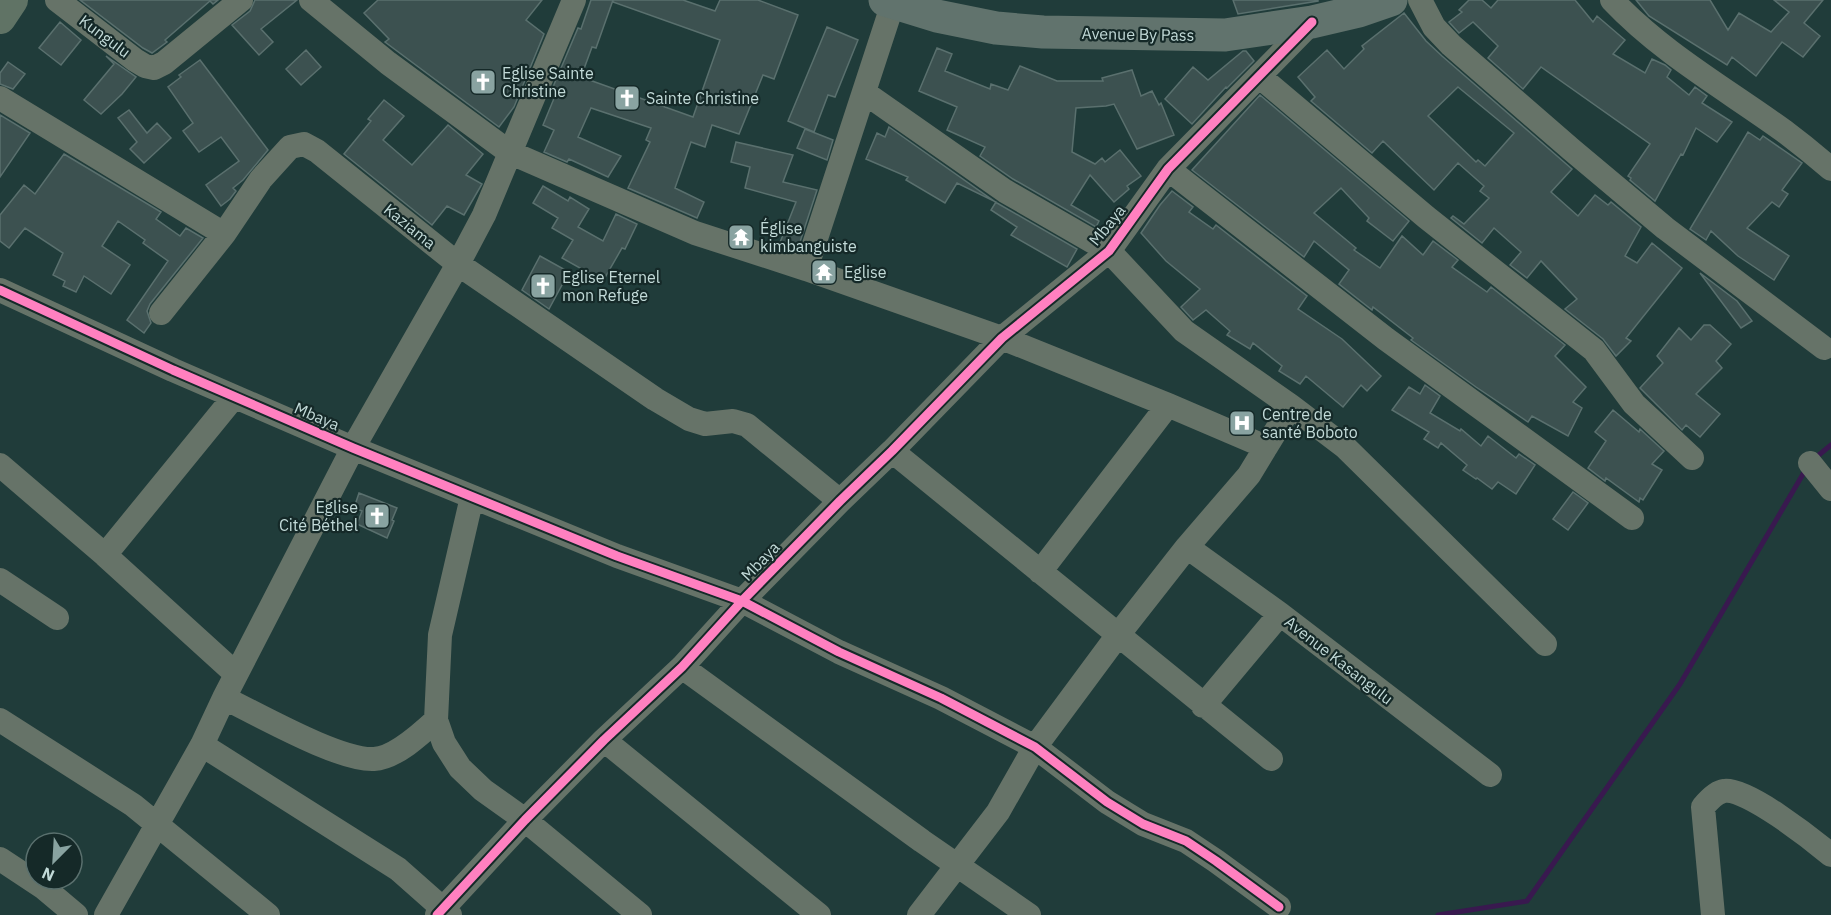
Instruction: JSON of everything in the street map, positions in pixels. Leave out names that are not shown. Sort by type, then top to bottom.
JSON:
[{"type":"highway","name":"Avenue By Pass","points":[[889,2],[940,8],[996,28],[1044,32],[1225,35],[1312,22],[1359,11],[1391,0]]},
{"type":"main road","points":[[0,18],[12,0]]},
{"type":"street","name":"Kungulu","points":[[57,0],[135,60],[154,68],[241,0]]},
{"type":"street","points":[[311,0],[388,63],[509,152],[695,233],[806,269],[1002,338],[1266,447]]},
{"type":"street","points":[[106,915],[202,745],[236,674],[353,448],[484,215],[574,0]]},
{"type":"street","points":[[1420,0],[1434,27],[1451,45],[1563,143],[1665,228],[1824,348]]},
{"type":"street","points":[[1612,0],[1636,25],[1785,132],[1831,169]]},
{"type":"street","points":[[806,269],[865,93],[889,2]]},
{"type":"street","name":"Mbaya","points":[[0,290],[234,397],[353,448],[617,556],[742,601],[1002,338],[1109,251],[1168,169],[1312,22]]},
{"type":"street","points":[[1259,75],[1426,217],[1594,350],[1634,404],[1692,458]]},
{"type":"street","points":[[865,93],[1005,191],[1109,251],[1184,331],[1345,447],[1545,644]]},
{"type":"street","points":[[0,98],[224,234],[161,313]]},
{"type":"street","name":"Kaziama","points":[[224,234],[268,171],[290,147],[304,144],[317,151],[458,264],[655,399],[689,419],[705,424],[733,421],[747,425],[840,501]]},
{"type":"street","points":[[1168,169],[1386,339],[1632,518]]},
{"type":"street","points":[[105,555],[234,397]]},
{"type":"street","points":[[1040,572],[1168,405]]},
{"type":"street","points":[[919,915],[998,812],[1035,747],[1118,635],[1187,547],[1236,492],[1291,406]]},
{"type":"street","points":[[892,451],[1271,759]]},
{"type":"street","points":[[1810,463],[1831,489]]},
{"type":"street","points":[[0,465],[105,555],[236,674]]},
{"type":"street","points":[[472,497],[440,635],[436,720],[444,743],[460,768],[483,790],[525,820],[640,915]]},
{"type":"street","name":"Avenue Kasangulu","points":[[1187,547],[1280,614],[1490,775]]},
{"type":"street","points":[[0,580],[57,618]]},
{"type":"street","points":[[202,745],[398,869],[443,913],[525,820],[604,740],[682,667],[742,601],[839,652],[941,698],[1035,747],[1107,802],[1143,824],[1186,842],[1279,907]]},
{"type":"street","points":[[1203,706],[1280,614]]},
{"type":"street","points":[[682,667],[1029,915]]},
{"type":"street","points":[[224,698],[321,744],[360,758],[376,759],[393,752],[414,740],[436,720]]},
{"type":"street","points":[[0,720],[133,805],[268,915]]},
{"type":"street","points":[[604,740],[819,915]]},
{"type":"street","points":[[1713,915],[1702,807],[1723,790],[1735,791],[1751,800],[1801,831],[1831,855]]},
{"type":"street","points":[[0,859],[44,888],[76,915]]},
{"type":"building","points":[[80,0],[218,0],[213,4],[210,1],[165,40],[167,42],[152,53]]},
{"type":"building","points":[[255,0],[297,0],[261,29],[273,42],[259,55],[232,25],[250,11]]},
{"type":"building","points":[[378,0],[542,0],[526,20],[544,34],[514,107],[499,127],[385,42],[389,39],[364,13]]},
{"type":"building","points":[[591,0],[613,0],[683,0],[715,11],[720,0],[758,0],[798,15],[774,79],[763,75],[739,134],[712,125],[705,147],[691,142],[675,188],[704,202],[697,218],[628,188],[650,142],[646,140],[651,128],[591,108],[578,137],[621,156],[608,177],[569,159],[567,162],[544,152],[554,130],[543,125],[555,96],[550,94],[578,28],[581,29]],"holes":[[[613,0],[613,2],[720,40],[693,117],[581,77],[592,47],[596,48]]]},
{"type":"building","points":[[1233,0],[1318,0],[1318,1],[1238,14]]},
{"type":"building","points":[[1469,0],[1482,0],[1491,8],[1498,0],[1575,0],[1593,22],[1597,16],[1625,40],[1613,54],[1645,73],[1652,59],[1665,65],[1671,70],[1667,77],[1689,95],[1695,87],[1707,96],[1702,103],[1732,122],[1717,142],[1696,128],[1683,155],[1681,154],[1655,201],[1628,176],[1650,144],[1541,67],[1523,89],[1488,58],[1498,46],[1473,22],[1459,33],[1449,22],[1462,12],[1459,10]]},
{"type":"building","points":[[1636,0],[1710,0],[1728,30],[1739,13],[1771,32],[1789,12],[1774,0],[1823,0],[1804,23],[1820,36],[1803,57],[1782,42],[1756,76],[1732,57],[1727,65],[1649,16]]},
{"type":"building","points":[[1404,13],[1426,41],[1442,56],[1572,169],[1551,192],[1578,216],[1595,195],[1608,205],[1611,202],[1641,227],[1625,256],[1637,263],[1652,243],[1682,268],[1626,338],[1631,341],[1616,356],[1603,339],[1565,309],[1577,299],[1541,261],[1527,278],[1510,265],[1521,252],[1494,228],[1482,243],[1451,218],[1453,216],[1464,224],[1489,198],[1480,191],[1484,186],[1458,163],[1434,190],[1383,141],[1372,153],[1311,101],[1315,97],[1298,77],[1327,50],[1344,69],[1364,49],[1362,46]],"holes":[[[1458,87],[1514,133],[1485,166],[1478,160],[1476,162],[1428,116]]]},
{"type":"building","points":[[60,22],[81,40],[61,65],[39,48]]},
{"type":"building","points":[[827,27],[858,40],[835,97],[828,95],[814,132],[788,121]]},
{"type":"building","points":[[937,48],[952,54],[945,71],[990,89],[991,84],[1008,90],[1020,66],[1057,81],[1103,81],[1102,78],[1132,70],[1141,96],[1152,91],[1159,105],[1161,103],[1174,135],[1137,149],[1114,104],[1076,108],[1072,152],[1095,164],[1102,158],[1105,162],[1120,150],[1141,176],[1127,186],[1129,189],[1114,202],[1090,175],[1071,205],[1099,221],[1096,227],[1013,179],[980,156],[985,147],[947,130],[957,107],[919,91]]},
{"type":"building","points":[[306,50],[321,67],[301,85],[286,69]]},
{"type":"building","points":[[1243,51],[1246,51],[1254,61],[1192,124],[1165,99],[1193,67],[1208,80]]},
{"type":"building","points":[[106,56],[136,77],[101,114],[84,100],[114,64]]},
{"type":"building","points":[[200,60],[268,150],[243,180],[233,188],[236,191],[230,199],[221,206],[206,185],[239,161],[221,137],[199,152],[183,131],[193,123],[168,87],[181,77],[179,75]]},
{"type":"building","points":[[8,62],[25,74],[13,89],[0,84],[0,73]]},
{"type":"building","points":[[1260,95],[1409,221],[1393,241],[1367,221],[1369,218],[1341,188],[1314,213],[1356,248],[1354,250],[1380,268],[1402,236],[1423,255],[1433,241],[1458,260],[1452,267],[1487,292],[1491,287],[1565,345],[1555,356],[1586,387],[1573,402],[1582,408],[1568,436],[1532,416],[1528,422],[1476,387],[1411,340],[1413,338],[1373,307],[1372,310],[1339,284],[1349,270],[1314,241],[1304,257],[1192,170]]},
{"type":"building","points":[[384,100],[404,116],[383,140],[412,165],[448,125],[483,154],[466,175],[482,184],[464,215],[447,206],[432,225],[344,154],[371,121],[368,119]]},
{"type":"building","points":[[129,110],[147,133],[157,123],[171,138],[144,163],[130,149],[137,142],[118,118]]},
{"type":"building","points":[[0,115],[30,133],[0,177]]},
{"type":"building","points":[[889,127],[995,201],[957,183],[945,203],[906,180],[908,177],[866,159],[877,133],[885,137]]},
{"type":"building","points":[[805,129],[833,140],[827,160],[797,148]]},
{"type":"building","points":[[1748,132],[1760,140],[1763,136],[1802,163],[1782,190],[1788,194],[1779,207],[1772,202],[1747,228],[1789,256],[1774,280],[1738,256],[1711,231],[1706,240],[1690,229]]},
{"type":"building","points":[[736,142],[793,155],[783,182],[817,190],[797,251],[779,245],[796,202],[745,188],[750,167],[731,162]]},
{"type":"building","points":[[64,154],[161,212],[156,219],[180,236],[186,228],[203,238],[150,304],[147,311],[151,323],[144,333],[127,320],[168,261],[143,243],[145,240],[118,221],[102,246],[130,265],[111,294],[84,276],[76,292],[63,286],[65,281],[53,275],[63,253],[25,228],[9,248],[0,241],[0,215],[24,185],[35,194]]},
{"type":"building","points":[[543,186],[568,201],[570,197],[589,209],[578,227],[603,241],[616,214],[637,224],[625,249],[622,248],[603,281],[562,258],[573,240],[552,228],[558,218],[533,203]]},
{"type":"building","points":[[1172,191],[1193,207],[1189,212],[1213,229],[1216,225],[1307,296],[1298,309],[1342,339],[1381,376],[1367,391],[1361,385],[1343,407],[1306,376],[1300,384],[1279,371],[1282,366],[1253,343],[1250,349],[1227,335],[1230,331],[1206,310],[1193,320],[1181,307],[1200,289],[1166,261],[1141,233]]},
{"type":"building","points":[[996,202],[1077,249],[1067,267],[1011,235],[1017,227],[991,210]]},
{"type":"building","name":"Eglise Eternel mon Refuge","points":[[540,256],[569,272],[549,309],[522,290]]},
{"type":"building","points":[[1700,273],[1737,301],[1752,321],[1741,328]]},
{"type":"building","points":[[1704,325],[1710,325],[1731,344],[1716,361],[1722,368],[1696,394],[1720,414],[1700,437],[1686,425],[1682,430],[1640,388],[1663,363],[1657,356],[1679,328],[1691,340]]},
{"type":"building","points":[[1425,385],[1440,396],[1430,413],[1460,431],[1461,429],[1481,446],[1488,436],[1516,458],[1519,454],[1535,465],[1516,494],[1498,482],[1492,489],[1476,479],[1463,470],[1467,465],[1441,443],[1438,448],[1424,439],[1429,432],[1392,410],[1409,387],[1420,394]]},
{"type":"building","points":[[1613,410],[1639,432],[1640,429],[1664,451],[1652,464],[1662,470],[1643,500],[1640,498],[1639,502],[1588,468],[1606,441],[1595,432]]},
{"type":"building","points":[[1573,492],[1588,503],[1568,530],[1553,519]]},
{"type":"building","name":"Eglise Cité Béthel","points":[[359,493],[397,508],[387,538],[357,524],[362,511],[354,508]]},
{"type":"waterway","points":[[1814,459],[1831,445]]},
{"type":"waterway","points":[[1438,915],[1527,901],[1680,684],[1806,469]]},
{"type":"cycle path","points":[[437,915],[525,820],[604,740],[682,667],[742,601],[1002,338],[1109,251],[1168,169],[1312,22]]},
{"type":"cycle path","points":[[0,290],[173,370],[353,448],[617,556],[742,601],[839,652],[941,698],[1035,747],[1107,802],[1143,824],[1186,841],[1279,907]]},
{"type":"place","name":"Eglise Sainte Christine","points":[[483,82]]},
{"type":"place","name":"Sainte Christine","points":[[627,98]]},
{"type":"place","name":"Église kimbanguiste","points":[[741,237]]},
{"type":"place","name":"Eglise","points":[[824,272]]},
{"type":"place","name":"Eglise Eternel mon Refuge","points":[[543,286]]},
{"type":"place","name":"Centre de santé Boboto","points":[[1242,423]]},
{"type":"place","name":"Eglise Cité Béthel","points":[[377,516]]}]
